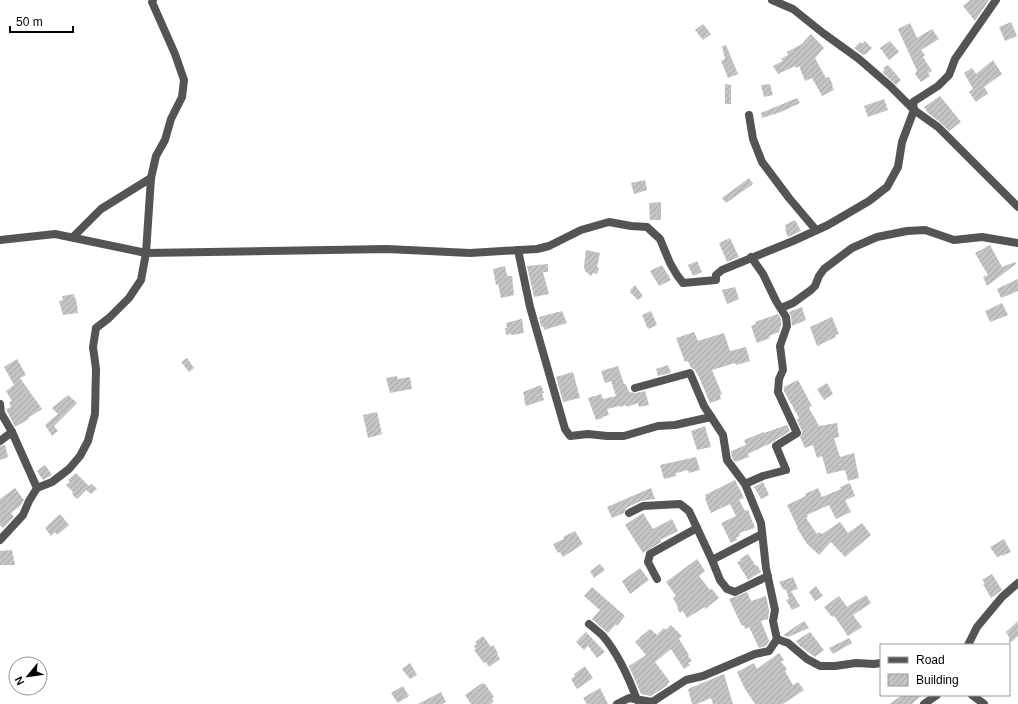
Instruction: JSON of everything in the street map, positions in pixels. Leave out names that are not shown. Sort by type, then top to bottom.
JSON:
[{"type":"street","points":[[0,540],[23,515],[37,488],[52,482],[69,469],[80,456],[88,442],[95,414],[96,369],[93,347],[96,328],[109,318],[129,298],[141,280],[146,253],[151,178],[156,156],[165,140],[171,119],[182,97],[184,80],[175,54],[152,2],[153,0]]},
{"type":"street","points":[[772,0],[793,8],[823,33],[859,59],[890,86],[914,110],[938,127],[1018,207]]},
{"type":"street","points":[[0,240],[55,234],[146,253],[386,249],[470,253],[518,250],[548,246],[581,230],[609,222],[647,228],[651,231],[660,239],[674,269],[683,283],[716,280],[716,275],[722,270],[816,230],[869,201],[887,187],[898,167],[902,142],[914,110],[913,102],[938,86],[949,75],[955,59],[996,0]]},
{"type":"street","points":[[749,115],[753,139],[762,162],[789,198],[816,230]]},
{"type":"street","points":[[73,237],[101,209],[151,178]]},
{"type":"street","points":[[781,308],[807,294],[815,286],[824,269],[852,248],[877,237],[907,231],[925,230],[954,240],[982,237],[1018,243]]},
{"type":"street","points":[[518,250],[530,307],[568,435],[588,434],[624,436],[658,426],[675,425],[711,417]]},
{"type":"street","points":[[744,484],[763,476],[786,470],[776,446],[798,433],[778,392],[779,379],[783,370],[780,346],[787,326],[786,317],[776,301],[768,282],[751,257]]},
{"type":"street","points":[[617,704],[629,698],[652,703],[686,680],[703,676],[755,654],[769,651],[777,639],[773,622],[775,610],[768,576],[761,523],[744,484],[728,460],[723,435],[704,406],[690,373],[635,388]]},
{"type":"street","points":[[0,404],[1,413],[12,432],[37,488]]},
{"type":"street","points":[[0,441],[12,432]]},
{"type":"street","points":[[629,513],[643,506],[680,504],[688,511],[720,580],[727,589],[735,592],[768,576]]},
{"type":"street","points":[[657,579],[648,562],[650,554],[697,528]]},
{"type":"street","points":[[712,560],[762,534]]},
{"type":"street","points":[[968,644],[977,627],[1002,597],[1018,583]]},
{"type":"street","points":[[589,624],[603,636],[617,656],[630,679],[637,700]]},
{"type":"street","points":[[777,639],[788,643],[807,659],[820,666],[835,666],[856,663],[880,663]]},
{"type":"street","points":[[924,704],[936,696]]},
{"type":"street","points":[[973,696],[984,704]]},
{"type":"building","points":[[970,0],[989,0],[975,21],[963,6]]},
{"type":"building","points":[[1011,22],[1017,36],[1005,41],[999,27]]},
{"type":"building","points":[[910,23],[917,38],[932,29],[939,39],[921,50],[925,55],[923,57],[932,71],[928,73],[930,76],[921,82],[915,74],[917,71],[898,29]]},
{"type":"building","points":[[703,24],[711,34],[703,40],[695,30]]},
{"type":"building","points":[[811,34],[824,48],[815,58],[826,78],[829,77],[834,90],[822,96],[812,78],[805,81],[799,66],[796,68],[795,66],[778,74],[773,66],[783,61],[781,59],[788,55],[787,52],[802,44]]},
{"type":"building","points":[[865,41],[872,48],[865,55],[863,55],[854,48],[860,42],[862,44]]},
{"type":"building","points":[[890,41],[899,52],[889,60],[880,48]]},
{"type":"building","points":[[726,45],[738,74],[728,78],[721,61],[725,59],[722,46]]},
{"type":"building","points":[[993,60],[1002,74],[984,87],[988,93],[976,102],[969,92],[973,89],[964,73],[972,68],[976,74]]},
{"type":"building","points":[[888,65],[901,80],[896,85],[882,72],[885,70],[883,68]]},
{"type":"building","points":[[725,84],[731,85],[731,104],[725,104]]},
{"type":"building","points":[[770,84],[773,95],[764,97],[761,85]]},
{"type":"building","points":[[940,96],[961,122],[949,131],[928,113],[924,107]]},
{"type":"building","points":[[797,98],[800,103],[781,112],[762,118],[761,113]]},
{"type":"building","points":[[884,99],[888,110],[868,117],[864,106]]},
{"type":"building","points":[[749,178],[753,184],[726,203],[722,198]]},
{"type":"building","points":[[645,180],[647,190],[634,194],[631,183]]},
{"type":"building","points":[[661,202],[661,220],[650,220],[649,203]]},
{"type":"building","points":[[795,220],[801,231],[788,237],[785,230],[785,225]]},
{"type":"building","points":[[730,238],[739,257],[727,262],[719,243]]},
{"type":"building","points":[[990,245],[1002,267],[1015,262],[1016,264],[987,286],[983,277],[988,275],[975,253]]},
{"type":"building","points":[[586,250],[600,253],[597,274],[593,273],[591,276],[585,271],[584,266]]},
{"type":"building","points":[[697,261],[702,272],[693,276],[688,265]]},
{"type":"building","points":[[548,264],[548,272],[543,272],[549,294],[534,297],[527,266]]},
{"type":"building","points":[[662,265],[671,280],[659,286],[650,271]]},
{"type":"building","points":[[505,266],[507,275],[512,276],[514,295],[501,298],[498,284],[496,285],[493,269]]},
{"type":"building","points":[[1018,279],[1018,291],[1001,298],[997,289]]},
{"type":"building","points":[[635,285],[643,296],[638,300],[630,292]]},
{"type":"building","points":[[735,287],[739,299],[727,304],[722,290]]},
{"type":"building","points":[[74,294],[78,313],[63,315],[59,301],[63,300],[62,296]]},
{"type":"building","points":[[1002,303],[1008,315],[990,322],[985,311]]},
{"type":"building","points":[[802,307],[806,320],[792,326],[789,312]]},
{"type":"building","points":[[562,311],[567,323],[544,330],[543,326],[541,327],[539,317]]},
{"type":"building","points":[[651,311],[657,325],[648,329],[642,315]]},
{"type":"building","points":[[778,314],[781,319],[779,332],[769,336],[770,338],[757,343],[751,326],[756,324],[755,322]]},
{"type":"building","points":[[832,317],[839,334],[817,346],[810,327]]},
{"type":"building","points":[[522,319],[524,333],[506,335],[506,323]]},
{"type":"building","points":[[694,332],[698,341],[724,333],[730,351],[746,347],[750,361],[736,365],[735,363],[712,370],[722,394],[720,395],[721,399],[710,403],[698,375],[694,369],[691,368],[688,361],[685,362],[676,338]]},
{"type":"building","points":[[187,358],[194,368],[189,372],[181,362]]},
{"type":"building","points":[[17,359],[26,375],[20,378],[42,409],[15,427],[6,409],[11,407],[9,402],[12,401],[6,391],[14,385],[4,367]]},
{"type":"building","points":[[668,365],[671,373],[658,376],[656,369]]},
{"type":"building","points":[[618,366],[624,384],[626,384],[629,392],[636,393],[645,391],[649,405],[639,407],[638,403],[627,407],[626,405],[607,409],[609,415],[596,420],[588,398],[601,394],[603,399],[616,396],[611,381],[605,383],[601,371]]},
{"type":"building","points":[[573,372],[580,398],[563,402],[556,377]]},
{"type":"building","points":[[397,376],[398,379],[410,377],[412,389],[390,393],[386,378]]},
{"type":"building","points":[[798,380],[812,406],[809,408],[819,426],[837,423],[839,437],[834,438],[840,457],[854,453],[859,478],[848,481],[845,470],[827,474],[822,456],[817,458],[813,445],[805,448],[800,437],[802,431],[797,420],[799,418],[784,391],[784,387]]},
{"type":"building","points":[[827,383],[833,394],[824,400],[817,389]]},
{"type":"building","points":[[541,385],[544,393],[542,393],[544,400],[526,406],[523,392]]},
{"type":"building","points":[[68,395],[77,403],[54,426],[58,431],[52,436],[45,425],[58,414],[52,408]]},
{"type":"building","points":[[377,412],[382,434],[368,438],[363,415]]},
{"type":"building","points":[[787,425],[790,431],[771,443],[748,454],[749,457],[735,462],[732,458],[731,451],[746,445],[744,440]]},
{"type":"building","points":[[705,426],[711,447],[697,450],[691,431]]},
{"type":"building","points":[[5,445],[8,457],[0,460],[0,446]]},
{"type":"building","points":[[696,457],[700,470],[689,473],[688,470],[676,473],[676,476],[664,479],[660,465]]},
{"type":"building","points":[[45,465],[52,475],[43,480],[37,471]]},
{"type":"building","points":[[76,473],[89,486],[92,484],[97,489],[91,494],[86,490],[77,499],[66,485],[70,482],[68,480]]},
{"type":"building","points":[[735,480],[744,498],[739,500],[745,511],[748,510],[755,528],[739,533],[740,536],[736,538],[737,540],[731,543],[721,523],[736,516],[730,504],[711,513],[705,499],[705,495]]},
{"type":"building","points":[[763,482],[769,495],[761,499],[754,487]]},
{"type":"building","points":[[850,483],[855,496],[845,500],[851,512],[836,519],[829,505],[807,515],[808,517],[806,518],[817,534],[819,532],[822,534],[840,522],[848,533],[862,523],[871,535],[845,557],[831,542],[819,555],[807,544],[797,528],[787,505],[806,496],[805,494],[818,488],[822,497],[841,489],[840,487]]},
{"type":"building","points":[[15,488],[24,500],[21,505],[11,513],[14,517],[3,528],[0,525],[0,499]]},
{"type":"building","points":[[651,488],[655,499],[641,501],[626,508],[624,513],[612,518],[607,507]]},
{"type":"building","points":[[643,513],[653,529],[672,519],[678,531],[660,540],[661,542],[643,553],[625,525]]},
{"type":"building","points":[[60,514],[69,525],[57,535],[55,532],[51,536],[45,528]]},
{"type":"building","points":[[575,531],[583,544],[563,557],[560,552],[558,553],[553,544],[564,539],[563,537]]},
{"type":"building","points":[[1004,539],[1011,552],[997,557],[990,547]]},
{"type":"building","points":[[12,550],[15,565],[0,565],[0,551]]},
{"type":"building","points":[[748,554],[761,572],[748,580],[737,562],[741,561],[740,559]]},
{"type":"building","points":[[697,559],[705,571],[699,576],[710,590],[712,589],[719,598],[705,609],[705,607],[687,618],[683,611],[680,613],[677,608],[678,607],[673,598],[676,596],[666,582]]},
{"type":"building","points":[[600,564],[605,570],[594,578],[590,571]]},
{"type":"building","points":[[640,568],[649,580],[630,594],[622,581]]},
{"type":"building","points":[[992,574],[1002,590],[991,598],[983,584],[985,583],[982,580]]},
{"type":"building","points":[[793,577],[798,589],[791,591],[800,606],[792,610],[786,600],[789,599],[786,590],[783,589],[779,582]]},
{"type":"building","points":[[816,586],[823,596],[815,601],[809,592]]},
{"type":"building","points":[[592,587],[625,616],[617,626],[616,624],[608,633],[592,619],[600,610],[584,596]]},
{"type":"building","points":[[747,592],[751,601],[766,596],[769,610],[768,619],[761,621],[769,641],[766,646],[759,648],[749,627],[745,629],[744,625],[742,626],[729,599]]},
{"type":"building","points":[[866,595],[871,603],[853,615],[862,627],[848,636],[834,616],[832,617],[824,607],[839,596],[847,607]]},
{"type":"building","points":[[804,621],[809,628],[788,637],[783,635]]},
{"type":"building","points":[[1018,621],[1018,636],[1009,644],[1009,637],[1006,632]]},
{"type":"building","points":[[671,625],[682,636],[679,639],[692,661],[688,663],[690,665],[684,669],[671,649],[655,662],[670,682],[667,684],[668,685],[651,696],[641,694],[629,666],[646,655],[635,642],[650,629],[657,635],[664,628],[666,630]]},
{"type":"building","points":[[586,632],[605,652],[597,658],[588,646],[584,650],[576,642]]},
{"type":"building","points":[[810,632],[824,650],[815,657],[800,646],[796,641]]},
{"type":"building","points":[[483,636],[491,647],[493,645],[500,659],[489,667],[474,650],[476,649],[474,646],[477,644],[475,642]]},
{"type":"building","points":[[849,638],[852,643],[833,654],[829,648]]},
{"type":"building","points":[[779,653],[784,660],[781,662],[787,669],[785,671],[793,685],[798,682],[804,690],[783,704],[755,704],[745,689],[737,672],[754,663],[757,669]]},
{"type":"building","points":[[410,663],[417,675],[410,679],[402,669]]},
{"type":"building","points":[[585,666],[593,678],[577,689],[571,679],[575,676],[574,674]]},
{"type":"building","points":[[724,674],[733,704],[713,704],[711,698],[697,704],[692,704],[688,689]]},
{"type":"building","points":[[482,683],[485,684],[494,697],[492,699],[494,701],[490,704],[471,704],[465,695]]},
{"type":"building","points":[[403,686],[409,696],[398,703],[391,693]]},
{"type":"building","points":[[600,688],[608,704],[587,704],[583,698]]},
{"type":"building","points":[[441,692],[446,702],[442,704],[418,704]]},
{"type":"building","points":[[901,696],[921,696],[912,704],[890,704]]}]
